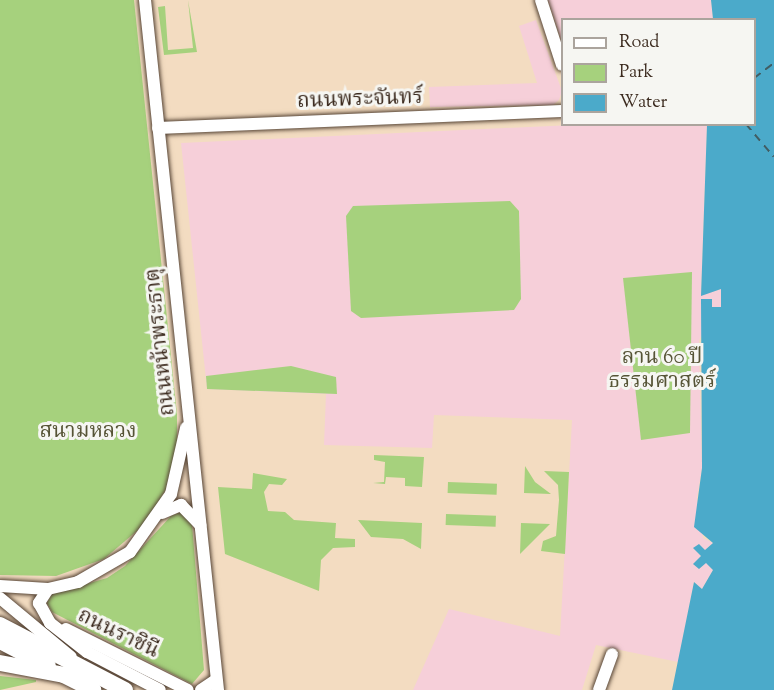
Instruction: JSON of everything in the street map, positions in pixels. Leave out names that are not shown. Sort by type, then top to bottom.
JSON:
[{"type":"main road","points":[[0,625],[125,690]]},
{"type":"main road","points":[[0,641],[93,690]]},
{"type":"main road","points":[[4,664],[64,675]]},
{"type":"street","name":"ถนนหน้าพระธาตุ","points":[[145,0],[217,685]]},
{"type":"street","points":[[541,0],[561,62]]},
{"type":"street","name":"ถนนพระจันทร์","points":[[158,128],[561,111]]},
{"type":"street","points":[[0,586],[48,589],[111,567],[142,540],[161,513],[182,460],[187,409]]},
{"type":"street","points":[[161,513],[181,505],[202,529]]},
{"type":"street","points":[[48,589],[39,603],[50,623]]},
{"type":"street","name":"ถนนราชินี","points":[[0,598],[84,669]]},
{"type":"street","name":"ถนนราชินี","points":[[50,623],[87,652],[160,690]]},
{"type":"street","name":"ถนนราชินี","points":[[50,623],[188,690]]},
{"type":"street","points":[[599,690],[612,654]]},
{"type":"street","points":[[201,690],[217,685]]},
{"type":"shaded area","points":[[548,0],[711,0],[713,18],[561,18],[561,39]]},
{"type":"shaded area","points":[[536,20],[561,88],[559,100],[553,105],[430,107],[429,87],[537,83],[519,26]]},
{"type":"shaded area","points":[[561,126],[707,126],[701,295],[721,289],[721,308],[712,308],[699,341],[702,468],[697,498],[703,538],[713,543],[705,550],[694,548],[713,570],[702,589],[694,582],[678,662],[596,645],[582,690],[413,690],[449,609],[560,636],[572,420],[434,415],[432,448],[324,445],[326,394],[207,389],[181,143]]},
{"type":"green space","name":"สนามหลวง","points":[[0,0],[134,0],[177,414],[177,452],[166,489],[145,524],[104,559],[56,576],[0,575]]},
{"type":"green space","points":[[188,0],[197,52],[164,55],[158,7],[165,6],[168,50],[193,48]]},
{"type":"green space","points":[[510,201],[519,211],[521,299],[514,310],[361,318],[351,311],[346,216],[353,206]]},
{"type":"green space","name":"ลาน 60 ปี ธรรมศาสตร์","points":[[692,272],[690,433],[641,440],[623,278]]},
{"type":"green space","points":[[291,366],[336,377],[337,394],[207,389],[206,376]]},
{"type":"green space","points":[[374,455],[424,457],[422,487],[405,486],[405,478],[386,477],[385,484],[373,483],[384,482],[385,462],[374,460]]},
{"type":"green space","points":[[525,466],[535,482],[551,494],[524,493]]},
{"type":"green space","points":[[544,471],[569,472],[565,554],[541,551],[543,541],[556,536],[559,500],[558,485]]},
{"type":"green space","points":[[253,473],[287,479],[282,485],[269,484],[264,492],[268,511],[285,512],[294,520],[336,523],[335,538],[355,539],[355,547],[333,548],[321,560],[319,591],[225,554],[218,487],[252,489]]},
{"type":"green space","points":[[448,482],[497,484],[497,495],[448,493]]},
{"type":"green space","points":[[181,512],[192,524],[204,670],[192,684],[52,612],[47,603],[52,594],[107,578],[125,566],[171,516]]},
{"type":"green space","points":[[446,514],[496,516],[496,527],[446,525]]},
{"type":"green space","points":[[358,520],[422,523],[421,549],[403,539],[371,537]]},
{"type":"green space","points":[[521,523],[550,524],[520,554]]},
{"type":"green space","points":[[0,676],[36,680],[36,682],[0,690]]},
{"type":"water","points":[[711,0],[774,0],[774,690],[672,690],[694,582],[702,589],[713,570],[706,563],[699,569],[693,564],[701,556],[693,548],[699,544],[705,550],[713,543],[694,527],[702,468],[701,299],[712,299],[712,307],[721,307],[721,289],[701,296],[707,126],[756,126],[756,18],[713,18]]},
{"type":"ferry route","points":[[756,76],[774,63]]},
{"type":"ferry route","points":[[748,126],[774,157]]}]
